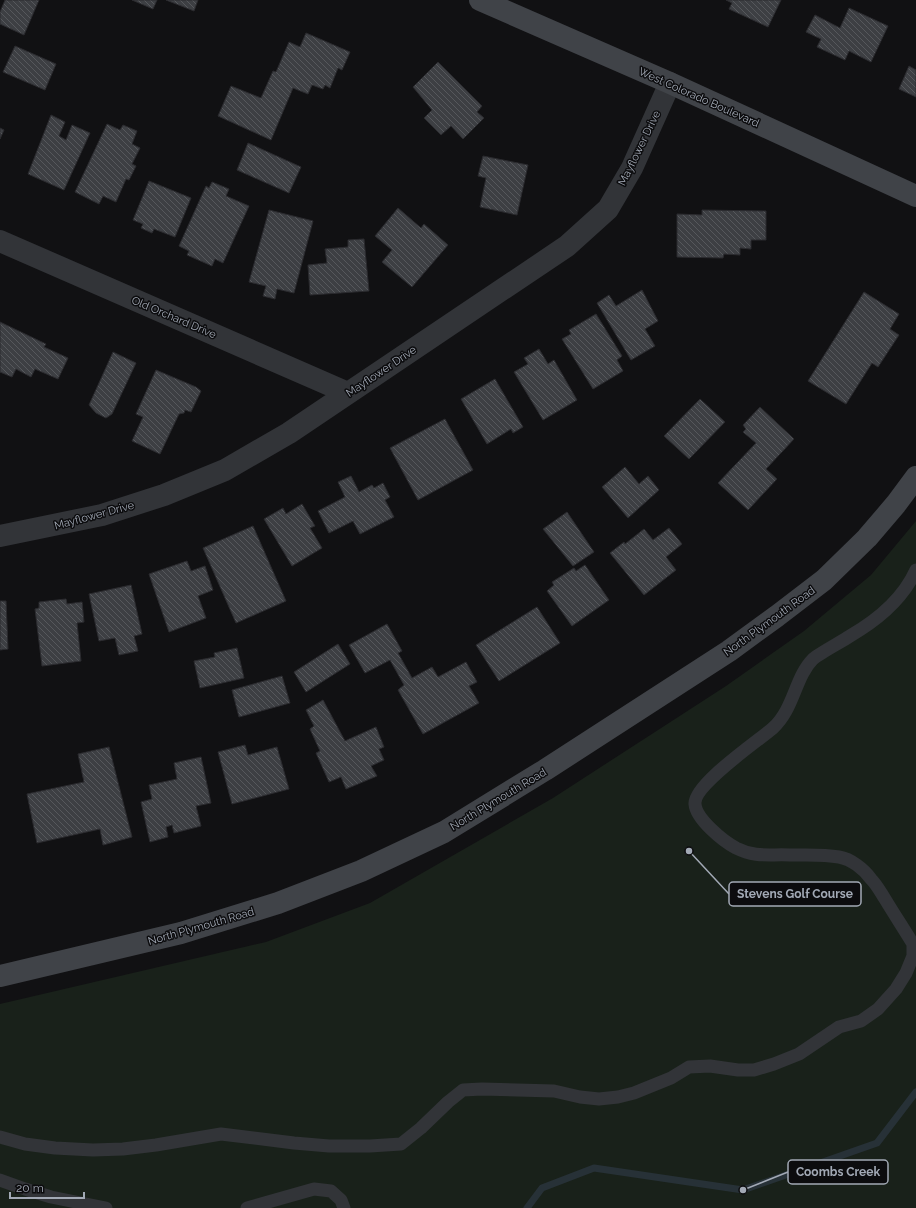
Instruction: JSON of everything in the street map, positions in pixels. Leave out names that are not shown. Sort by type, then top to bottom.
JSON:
[{"type":"street","name":"West Colorado Boulevard","points":[[480,0],[670,83],[916,196]]},
{"type":"street","name":"Mayflower Drive","points":[[0,536],[102,516],[164,495],[225,470],[289,433],[567,246],[608,208],[632,168],[670,83]]},
{"type":"street","name":"Old Orchard Drive","points":[[0,242],[348,393]]},
{"type":"street","name":"North Plymouth Road","points":[[0,976],[181,933],[278,904],[361,871],[444,832],[545,770],[729,651],[777,616],[824,580],[867,538],[896,504],[916,477]]},
{"type":"lane","points":[[0,1137],[25,1144],[55,1148],[93,1150],[123,1149],[221,1134],[329,1146],[401,1144],[463,1090],[482,1089],[554,1091],[580,1097],[599,1099],[618,1097],[634,1093],[671,1078],[689,1068],[710,1066],[738,1070],[754,1070],[774,1064],[799,1054],[839,1027],[861,1020],[878,1009],[896,989],[906,973],[913,956],[913,944],[871,878],[853,862],[840,857],[819,855],[765,856],[747,853],[730,845],[711,829],[698,813],[695,803],[698,792],[709,780],[782,718],[789,707],[804,673],[813,659],[866,627],[886,610],[902,593],[916,570]]},
{"type":"lane","points":[[0,1180],[51,1196],[106,1208]]},
{"type":"lane","points":[[247,1208],[314,1188],[331,1191],[341,1200],[344,1208]]},
{"type":"shaded area","points":[[916,521],[916,1208],[0,1208],[0,1004],[266,942],[370,903],[553,798],[726,686],[804,631],[871,575]]},
{"type":"building","points":[[5,0],[39,0],[24,35],[0,24],[0,12]]},
{"type":"building","points":[[132,0],[157,0],[153,9]]},
{"type":"building","points":[[166,0],[198,0],[194,11]]},
{"type":"building","points":[[726,0],[781,0],[768,27],[729,9],[732,3]]},
{"type":"building","points":[[849,8],[888,26],[871,62],[849,51],[845,60],[817,47],[821,39],[806,32],[815,15],[840,28]]},
{"type":"building","points":[[306,33],[350,52],[342,70],[338,68],[330,88],[325,85],[323,89],[312,85],[308,94],[293,88],[271,140],[218,116],[231,86],[261,98],[273,71],[276,72],[289,42],[300,47]]},
{"type":"building","points":[[15,46],[56,64],[45,90],[3,72]]},
{"type":"building","points":[[438,62],[482,106],[477,112],[484,118],[463,139],[451,126],[441,135],[424,118],[432,110],[413,87]]},
{"type":"building","points":[[909,66],[916,70],[916,97],[899,89]]},
{"type":"building","points":[[51,115],[65,122],[59,136],[66,140],[72,125],[90,133],[64,190],[28,174]]},
{"type":"building","points":[[107,124],[120,130],[123,125],[137,131],[132,144],[140,148],[132,164],[136,166],[129,180],[126,179],[116,202],[103,196],[99,204],[75,192]]},
{"type":"building","points":[[0,128],[4,130],[0,139]]},
{"type":"building","points":[[248,143],[301,167],[289,193],[237,170]]},
{"type":"building","points":[[483,156],[528,165],[517,215],[480,207],[486,178],[478,176]]},
{"type":"building","points":[[149,181],[191,198],[175,237],[154,229],[152,233],[141,228],[143,224],[133,220]]},
{"type":"building","points":[[212,182],[229,189],[226,196],[249,206],[223,263],[215,259],[212,266],[187,255],[189,251],[179,246],[206,186],[209,188]]},
{"type":"building","points":[[398,208],[421,228],[424,224],[448,245],[412,287],[382,262],[392,250],[375,236]]},
{"type":"building","points":[[269,210],[313,221],[294,293],[277,289],[275,299],[263,296],[266,286],[249,282]]},
{"type":"building","points":[[702,210],[766,211],[766,240],[751,240],[751,249],[740,248],[740,255],[724,254],[723,258],[677,257],[677,214],[702,215]]},
{"type":"building","points":[[364,239],[369,291],[310,295],[308,265],[327,263],[325,249],[348,247],[348,240]]},
{"type":"building","points":[[642,290],[658,321],[645,329],[655,346],[631,360],[597,303],[609,295],[616,306]]},
{"type":"building","points":[[864,292],[899,314],[890,329],[899,335],[878,367],[872,363],[846,404],[808,381]]},
{"type":"building","points":[[596,314],[622,356],[617,360],[623,371],[593,389],[562,339],[571,334],[569,330]]},
{"type":"building","points":[[0,322],[46,344],[44,347],[68,358],[58,379],[35,369],[31,377],[16,369],[12,377],[0,372]]},
{"type":"building","points":[[539,349],[548,364],[554,360],[577,400],[543,420],[514,372],[528,364],[524,358]]},
{"type":"building","points":[[113,352],[136,363],[112,414],[106,418],[96,413],[89,405]]},
{"type":"building","points":[[156,370],[196,387],[201,391],[191,412],[185,410],[184,413],[179,414],[160,454],[132,441],[143,417],[136,414]]},
{"type":"building","points":[[495,379],[523,427],[513,433],[511,429],[487,444],[461,399]]},
{"type":"building","points":[[700,399],[725,422],[689,459],[664,436]]},
{"type":"building","points":[[760,407],[794,439],[766,469],[777,479],[748,510],[718,483],[756,443],[743,432],[746,429],[743,425]]},
{"type":"building","points":[[445,419],[473,470],[418,500],[390,448]]},
{"type":"building","points":[[625,467],[639,484],[648,476],[659,490],[628,518],[602,487]]},
{"type":"building","points":[[351,476],[359,492],[372,485],[374,488],[383,483],[390,497],[385,500],[394,517],[360,534],[353,521],[329,533],[318,511],[345,497],[338,482]]},
{"type":"building","points":[[302,504],[315,526],[310,528],[322,548],[292,566],[264,519],[283,508],[286,514]]},
{"type":"building","points":[[567,512],[594,552],[573,566],[543,529]]},
{"type":"building","points":[[253,526],[286,601],[236,623],[203,548]]},
{"type":"building","points":[[669,528],[682,544],[666,557],[676,570],[644,595],[610,553],[624,542],[625,544],[644,529],[653,540]]},
{"type":"building","points":[[187,561],[191,571],[205,566],[213,590],[198,596],[206,618],[169,632],[149,574]]},
{"type":"building","points":[[585,565],[609,600],[572,626],[547,591],[554,585],[552,582],[574,568],[576,571]]},
{"type":"building","points":[[131,585],[142,634],[134,636],[138,651],[119,655],[115,638],[99,641],[89,594]]},
{"type":"building","points":[[66,599],[67,604],[82,602],[84,622],[77,623],[81,661],[42,666],[35,609],[39,608],[39,602]]},
{"type":"building","points":[[0,601],[6,601],[8,649],[0,650]]},
{"type":"building","points":[[537,607],[560,643],[499,681],[476,645]]},
{"type":"building","points":[[387,624],[402,651],[398,653],[412,678],[432,667],[438,677],[466,662],[477,682],[469,686],[479,703],[423,734],[398,690],[404,685],[390,660],[365,673],[349,645]]},
{"type":"building","points":[[338,644],[350,664],[306,692],[294,672]]},
{"type":"building","points":[[237,648],[244,678],[200,688],[194,661],[215,657],[214,653]]},
{"type":"building","points":[[282,676],[290,703],[239,717],[232,690]]},
{"type":"building","points":[[323,700],[345,741],[376,727],[384,747],[379,749],[384,760],[371,766],[377,776],[346,789],[341,777],[329,782],[316,753],[320,751],[310,729],[314,726],[306,710]]},
{"type":"building","points":[[245,745],[248,755],[277,747],[289,789],[232,804],[218,752]]},
{"type":"building","points":[[109,747],[132,837],[103,845],[100,829],[37,843],[27,794],[84,782],[78,754]]},
{"type":"building","points":[[201,757],[211,803],[196,806],[201,826],[174,833],[172,825],[166,827],[168,837],[150,842],[141,802],[152,799],[149,785],[177,779],[174,763]]},
{"type":"waterway","points":[[527,1208],[542,1188],[594,1168],[743,1190],[877,1143],[916,1092]]},
{"type":"place","name":"Stevens Golf Course","points":[[689,851]]},
{"type":"place","name":"Coombs Creek","points":[[743,1190]]}]
